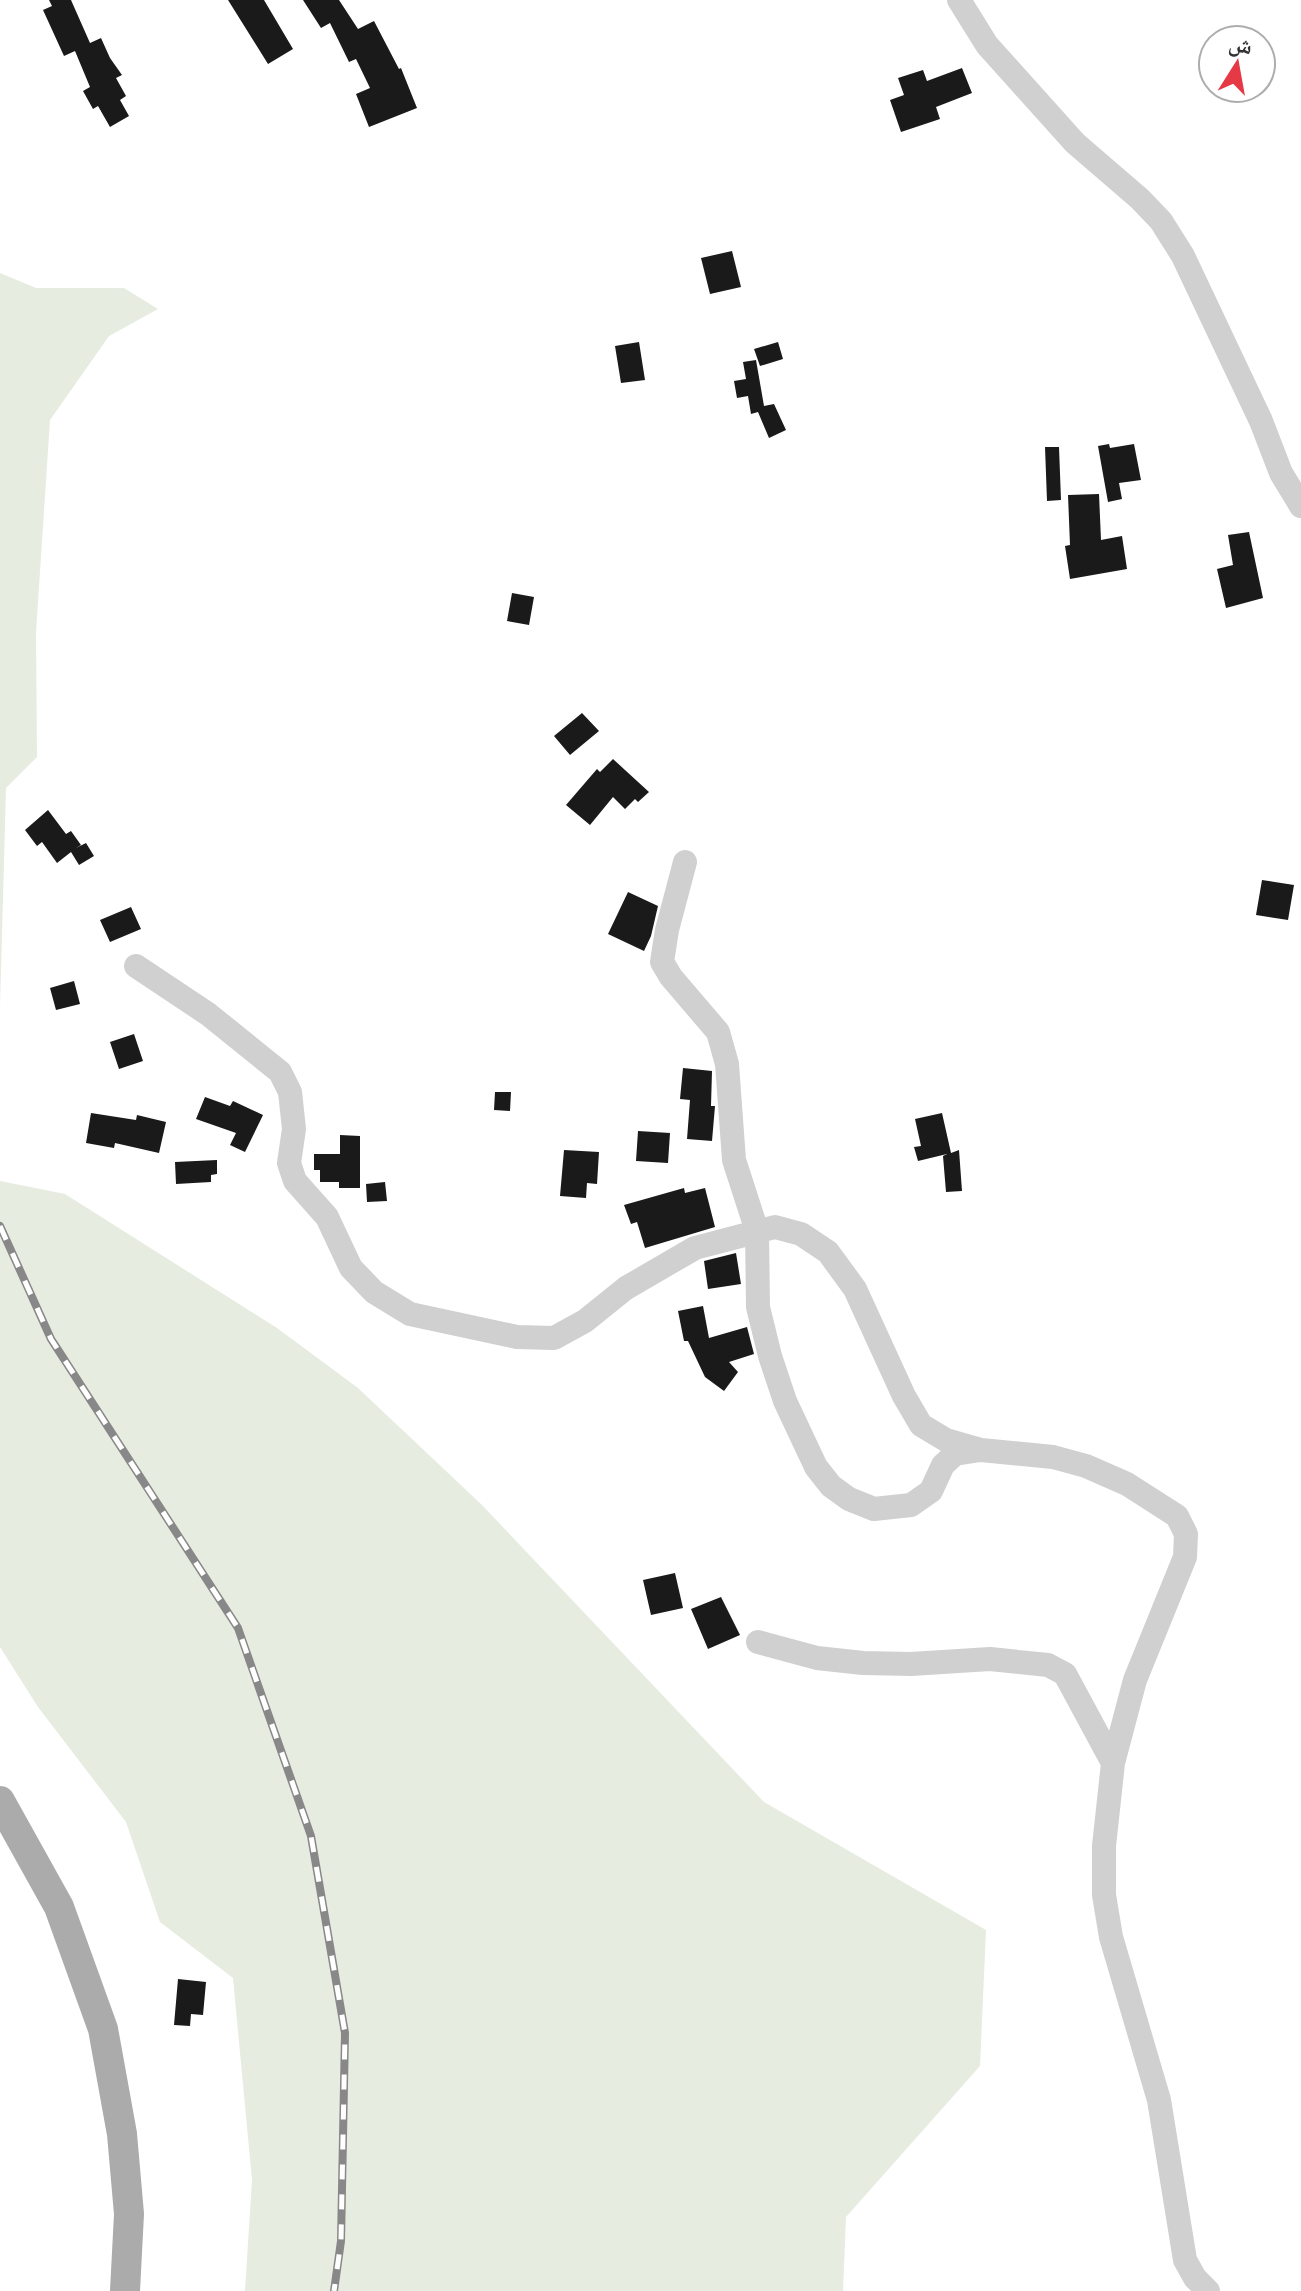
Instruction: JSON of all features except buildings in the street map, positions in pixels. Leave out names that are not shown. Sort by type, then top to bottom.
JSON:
[{"type":"main road","points":[[0,1801],[59,1907],[103,2029],[122,2134],[129,2214],[125,2291]]},
{"type":"street","points":[[959,0],[987,45],[1075,143],[1161,221],[1183,256],[1261,421],[1281,473],[1301,506]]},
{"type":"street","points":[[685,862],[662,962],[718,1032],[727,1064],[734,1160],[757,1231],[758,1307],[785,1401],[816,1467],[831,1486],[849,1499],[874,1509],[911,1505],[931,1491],[943,1465],[955,1454],[981,1450]]},
{"type":"street","points":[[136,966],[208,1014],[280,1072],[290,1092],[294,1129],[289,1163],[295,1181],[327,1217],[351,1268],[374,1292],[410,1314],[517,1337],[554,1338],[585,1321],[626,1288],[695,1248],[775,1227],[801,1234],[828,1252],[855,1289],[904,1396],[921,1425],[946,1440],[981,1450],[1053,1457],[1086,1466],[1127,1484],[1177,1516],[1186,1534],[1185,1557],[1135,1680],[1113,1763],[1104,1846],[1104,1895],[1111,1937],[1159,2100],[1185,2260],[1195,2278],[1208,2291]]},
{"type":"street","points":[[758,1642],[817,1658],[863,1663],[911,1664],[990,1659],[1048,1665],[1065,1674],[1113,1763]]},
{"type":"shaded area","points":[[0,273],[36,288],[124,288],[158,309],[109,336],[50,420],[36,632],[37,757],[6,788],[0,1006]]},
{"type":"shaded area","points":[[0,1181],[65,1194],[277,1328],[358,1388],[482,1505],[764,1802],[986,1930],[980,2066],[846,2217],[843,2291],[245,2291],[252,2180],[233,1978],[160,1922],[126,1822],[38,1707],[0,1647]]},
{"type":"railway","points":[[0,1226],[51,1339],[238,1628],[311,1836],[345,2033],[341,2241],[334,2291]]}]
